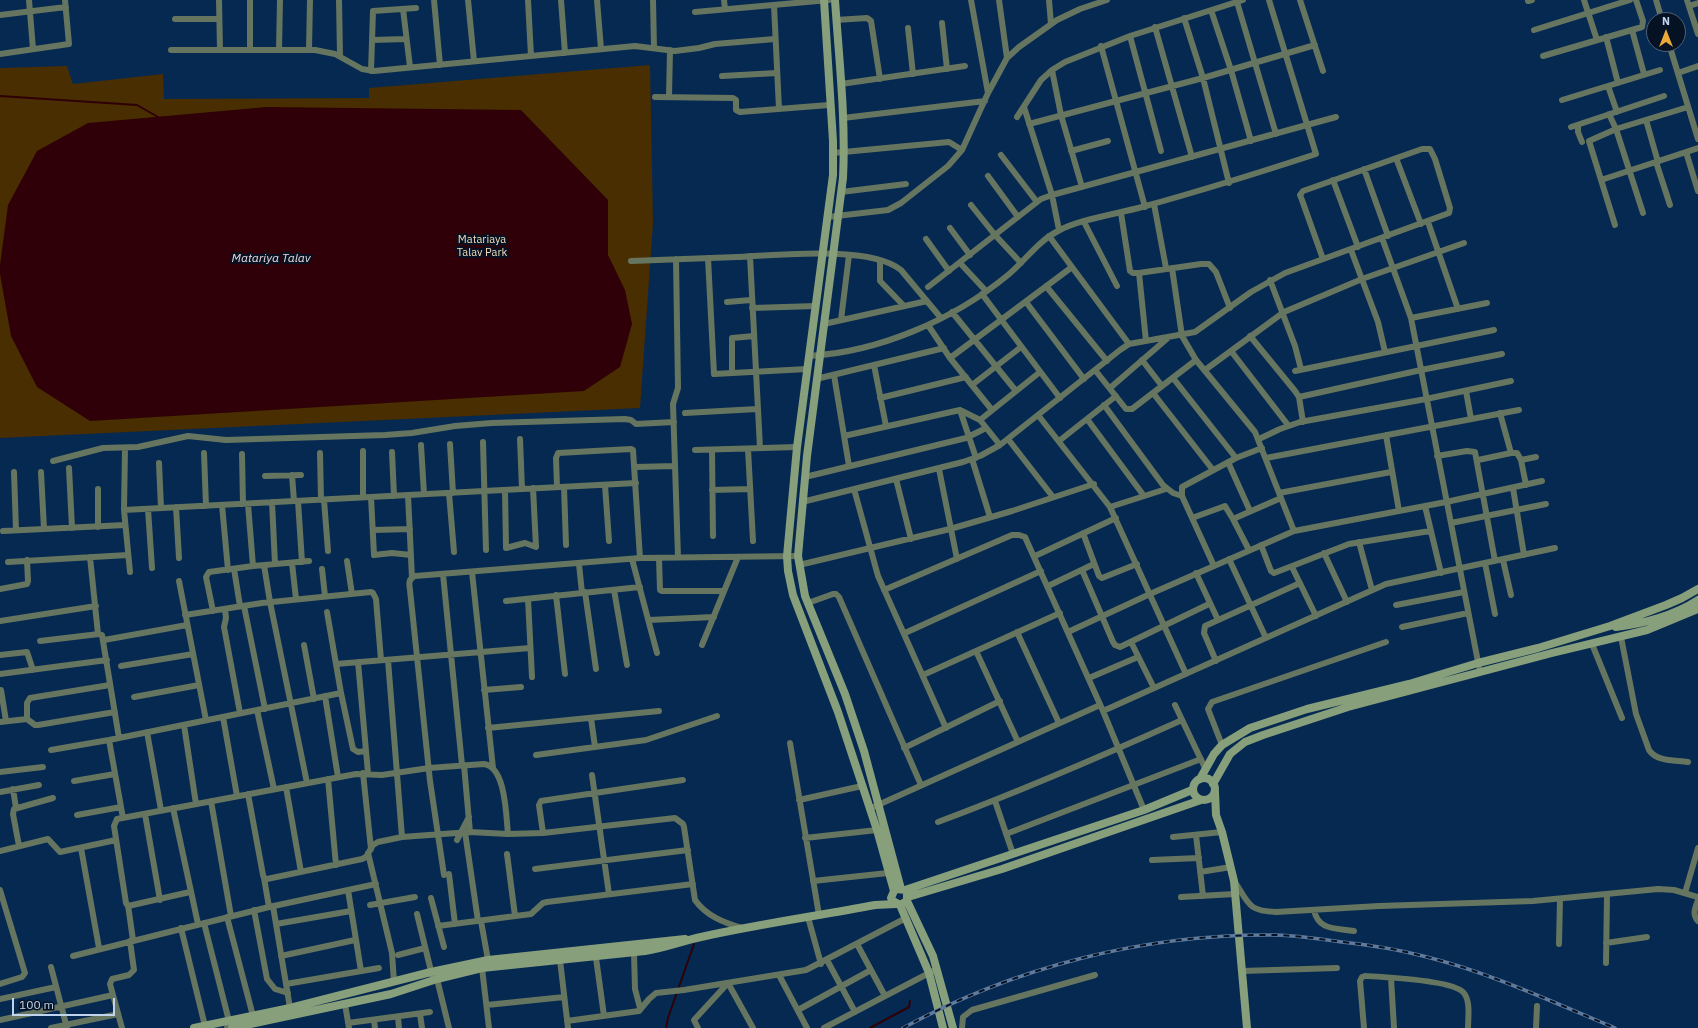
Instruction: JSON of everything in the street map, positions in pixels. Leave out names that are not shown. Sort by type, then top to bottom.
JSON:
[{"type":"main road","points":[[824,0],[833,175],[797,447],[787,556],[788,571],[793,595],[828,684],[876,830],[888,873],[901,893],[929,946],[937,969],[953,1028]]},
{"type":"main road","points":[[835,0],[844,152],[839,215],[816,379],[802,502],[798,556],[803,588],[845,694],[879,804],[901,893],[898,904]]},
{"type":"main road","points":[[1216,815],[1203,800],[1195,796],[1192,790],[1194,783],[1200,779],[1214,754],[1222,745],[1250,728],[1306,709],[1409,684],[1600,629],[1666,605],[1698,589]]},
{"type":"main road","points":[[1600,629],[1630,626],[1663,616],[1689,606],[1698,600]]},
{"type":"main road","points":[[943,1028],[929,973],[906,918],[898,904],[893,901],[901,893],[1002,869],[1211,798],[1214,788],[1230,754],[1245,742],[1348,707],[1647,630],[1698,609]]},
{"type":"main road","points":[[1603,641],[1630,626]]},
{"type":"main road","points":[[1200,779],[1207,779],[1214,788],[1216,815],[1222,832],[1234,881],[1247,1028]]},
{"type":"main road","points":[[875,905],[901,893],[1144,810],[1192,790]]},
{"type":"main road","points":[[194,1028],[205,1026],[231,1027],[391,994],[434,977],[488,960],[699,937],[875,905],[898,904]]},
{"type":"main road","points":[[231,1027],[254,1016],[394,982],[434,977],[482,968],[596,958],[634,953],[664,948],[699,937]]},
{"type":"street","points":[[29,0],[33,49]]},
{"type":"street","points":[[219,0],[220,50]]},
{"type":"street","points":[[250,0],[250,50]]},
{"type":"street","points":[[279,50],[280,0]]},
{"type":"street","points":[[309,50],[310,0]]},
{"type":"street","points":[[339,0],[340,56]]},
{"type":"street","points":[[434,0],[440,65]]},
{"type":"street","points":[[468,0],[474,61]]},
{"type":"street","points":[[528,0],[531,56]]},
{"type":"street","points":[[561,0],[565,53]]},
{"type":"street","points":[[597,0],[601,50]]},
{"type":"street","points":[[653,0],[654,48]]},
{"type":"street","points":[[724,0],[725,9]]},
{"type":"street","points":[[695,12],[770,3],[829,0]]},
{"type":"street","points":[[971,0],[988,93]]},
{"type":"street","points":[[999,0],[1007,58]]},
{"type":"street","points":[[1049,0],[1051,24]]},
{"type":"street","points":[[828,217],[888,210],[901,203],[948,166],[962,150],[988,93],[1007,58],[1019,47],[1051,24],[1080,9],[1107,0]]},
{"type":"street","points":[[809,356],[865,346],[912,332],[928,325],[984,293],[1008,275],[1049,236],[1059,230],[1229,182],[1316,154],[1306,126],[1269,0]]},
{"type":"street","points":[[1300,0],[1323,71]]},
{"type":"street","points":[[1584,0],[1597,40]]},
{"type":"street","points":[[1534,30],[1630,0]]},
{"type":"street","points":[[1543,56],[1642,27],[1643,25],[1636,0]]},
{"type":"street","points":[[1656,0],[1660,12]]},
{"type":"street","points":[[1017,117],[1041,80],[1064,62],[1101,46],[1155,27],[1240,1],[1276,134]]},
{"type":"street","points":[[0,15],[30,12],[65,3],[69,44],[0,54]]},
{"type":"street","points":[[770,3],[775,39],[779,109]]},
{"type":"street","points":[[1698,3],[1688,3],[1698,34]]},
{"type":"street","points":[[371,71],[373,11],[416,8]]},
{"type":"street","points":[[403,9],[410,67]]},
{"type":"street","points":[[1210,10],[1231,70],[1251,141]]},
{"type":"street","points":[[836,20],[867,18],[871,21],[880,79]]},
{"type":"street","points":[[1184,18],[1203,78],[1229,182]]},
{"type":"street","points":[[175,19],[220,19]]},
{"type":"street","points":[[942,23],[947,69]]},
{"type":"street","points":[[1155,27],[1192,156]]},
{"type":"street","points":[[908,28],[914,74]]},
{"type":"street","points":[[1632,30],[1644,74]]},
{"type":"street","points":[[1130,36],[1160,151]]},
{"type":"street","points":[[1606,37],[1618,83]]},
{"type":"street","points":[[372,40],[406,39]]},
{"type":"street","points":[[171,50],[320,50],[340,56],[362,69],[371,71],[635,46],[670,50],[690,50],[715,44],[775,39]]},
{"type":"street","points":[[1029,124],[1203,78],[1315,45]]},
{"type":"street","points":[[1101,46],[1145,206]]},
{"type":"street","points":[[669,97],[670,50]]},
{"type":"street","points":[[1671,52],[1698,139]]},
{"type":"street","points":[[841,84],[965,66]]},
{"type":"street","points":[[1678,73],[1698,66]]},
{"type":"street","points":[[1052,70],[1061,115],[1082,187]]},
{"type":"street","points":[[1562,100],[1660,70]]},
{"type":"street","points":[[722,76],[777,73]]},
{"type":"street","points":[[1608,86],[1618,112]]},
{"type":"street","points":[[1571,127],[1664,96]]},
{"type":"street","points":[[655,97],[733,98],[736,100],[736,110],[740,112],[830,105]]},
{"type":"street","points":[[843,118],[985,101]]},
{"type":"street","points":[[1024,107],[1052,195],[1059,230]]},
{"type":"street","points":[[1615,225],[1589,141],[1616,129],[1688,107]]},
{"type":"street","points":[[1609,114],[1616,129],[1643,213]]},
{"type":"street","points":[[928,287],[1037,202],[1052,195],[1336,117]]},
{"type":"street","points":[[1646,120],[1670,206]]},
{"type":"street","points":[[1578,125],[1578,132],[1582,142]]},
{"type":"street","points":[[1071,151],[1108,141]]},
{"type":"street","points":[[833,153],[949,142],[962,150]]},
{"type":"street","points":[[802,502],[939,469],[974,458],[1000,445],[1129,344],[1182,336],[1195,332],[1270,280],[1323,259],[1428,222],[1448,213],[1450,208],[1433,152],[1426,148],[1422,149],[1303,191],[1300,195],[1323,259]]},
{"type":"street","points":[[1601,180],[1698,148]]},
{"type":"street","points":[[1686,152],[1698,191]]},
{"type":"street","points":[[1001,155],[1037,202]]},
{"type":"street","points":[[1396,158],[1421,224]]},
{"type":"street","points":[[1364,169],[1385,237],[1392,268],[1411,318],[1480,672]]},
{"type":"street","points":[[988,176],[1018,217]]},
{"type":"street","points":[[1333,180],[1358,247]]},
{"type":"street","points":[[841,192],[906,184]]},
{"type":"street","points":[[1154,204],[1169,268],[1182,336],[1196,360],[1249,422],[1262,448],[1294,531]]},
{"type":"street","points":[[970,205],[994,235],[1020,263]]},
{"type":"street","points":[[1121,213],[1129,268],[1133,273],[1209,264],[1220,281],[1230,308]]},
{"type":"street","points":[[1084,222],[1117,286]]},
{"type":"street","points":[[1428,222],[1458,309]]},
{"type":"street","points":[[950,228],[970,255]]},
{"type":"street","points":[[1049,236],[1129,344]]},
{"type":"street","points":[[926,239],[949,271]]},
{"type":"street","points":[[1205,370],[1281,313],[1313,298],[1362,279],[1464,243]]},
{"type":"street","points":[[1350,250],[1381,331],[1385,352]]},
{"type":"street","points":[[631,261],[823,253],[833,253],[880,260],[895,265],[901,270],[941,318]]},
{"type":"street","points":[[841,320],[848,255]]},
{"type":"street","points":[[750,256],[751,300],[760,448]]},
{"type":"street","points":[[708,258],[713,372],[715,374],[807,370]]},
{"type":"street","points":[[676,259],[678,388],[673,404],[678,558]]},
{"type":"street","points":[[880,260],[880,280],[904,306]]},
{"type":"street","points":[[960,263],[984,293],[1001,320],[1060,398]]},
{"type":"street","points":[[950,358],[1072,267]]},
{"type":"street","points":[[1139,272],[1146,341]]},
{"type":"street","points":[[1270,280],[1281,313],[1292,339],[1301,369]]},
{"type":"street","points":[[1046,286],[1107,361]]},
{"type":"street","points":[[727,302],[751,300]]},
{"type":"street","points":[[824,324],[927,301]]},
{"type":"street","points":[[1026,302],[1084,379]]},
{"type":"street","points":[[1411,318],[1487,303]]},
{"type":"street","points":[[752,308],[816,306]]},
{"type":"street","points":[[952,312],[1016,391]]},
{"type":"street","points":[[928,325],[950,358],[992,410]]},
{"type":"street","points":[[1295,371],[1494,330]]},
{"type":"street","points":[[732,373],[732,338],[754,336]]},
{"type":"street","points":[[1250,336],[1296,391],[1299,397],[1303,422]]},
{"type":"street","points":[[1110,388],[1169,337]]},
{"type":"street","points":[[972,385],[1021,346]]},
{"type":"street","points":[[816,379],[944,348]]},
{"type":"street","points":[[1230,351],[1288,425]]},
{"type":"street","points":[[1299,397],[1502,354]]},
{"type":"street","points":[[1142,360],[1162,386]]},
{"type":"street","points":[[1095,370],[1126,409],[1129,410],[1196,360]]},
{"type":"street","points":[[874,365],[886,426]]},
{"type":"street","points":[[980,420],[1040,372]]},
{"type":"street","points":[[834,375],[849,466]]},
{"type":"street","points":[[880,398],[966,377]]},
{"type":"street","points":[[1173,378],[1236,458]]},
{"type":"street","points":[[1258,439],[1288,425],[1426,400],[1511,381]]},
{"type":"street","points":[[1466,391],[1471,419]]},
{"type":"street","points":[[1153,393],[1213,470]]},
{"type":"street","points":[[1059,441],[1116,396]]},
{"type":"street","points":[[1104,405],[1166,489],[1182,496]]},
{"type":"street","points":[[684,413],[757,409]]},
{"type":"street","points":[[844,436],[960,410],[980,420],[1000,445]]},
{"type":"street","points":[[960,410],[990,517]]},
{"type":"street","points":[[1266,458],[1519,410]]},
{"type":"street","points":[[1500,413],[1511,453]]},
{"type":"street","points":[[1038,415],[1094,484],[1110,507],[1186,674]]},
{"type":"street","points":[[53,461],[103,448],[138,448],[188,436],[226,440],[385,435],[492,423],[625,419],[631,420],[636,424],[674,422]]},
{"type":"street","points":[[1087,420],[1144,496]]},
{"type":"street","points":[[805,477],[968,437],[986,428]]},
{"type":"street","points":[[1386,435],[1391,472],[1399,511]]},
{"type":"street","points":[[520,439],[522,489]]},
{"type":"street","points":[[1008,439],[1053,497]]},
{"type":"street","points":[[482,442],[486,550]]},
{"type":"street","points":[[450,444],[454,552]]},
{"type":"street","points":[[421,445],[424,494]]},
{"type":"street","points":[[695,450],[797,447]]},
{"type":"street","points":[[125,448],[124,510],[130,572]]},
{"type":"street","points":[[1214,566],[1182,496],[1181,490],[1184,485],[1228,462],[1262,448]]},
{"type":"street","points":[[557,487],[556,458],[558,453],[631,449],[634,452],[640,558]]},
{"type":"street","points":[[748,449],[753,540]]},
{"type":"street","points":[[712,450],[713,536]]},
{"type":"street","points":[[1438,456],[1472,450],[1475,452],[1478,460],[1495,561]]},
{"type":"street","points":[[363,498],[364,451]]},
{"type":"street","points":[[392,452],[394,496]]},
{"type":"street","points":[[204,453],[206,506]]},
{"type":"street","points":[[320,453],[322,500],[328,551]]},
{"type":"street","points":[[1478,460],[1511,453],[1517,454],[1521,460],[1526,485]]},
{"type":"street","points":[[242,454],[245,504],[253,566]]},
{"type":"street","points":[[1521,460],[1536,457]]},
{"type":"street","points":[[1228,462],[1250,511]]},
{"type":"street","points":[[159,463],[161,508]]},
{"type":"street","points":[[635,467],[675,466]]},
{"type":"street","points":[[69,468],[72,528]]},
{"type":"street","points":[[939,469],[957,559]]},
{"type":"street","points":[[14,472],[16,530]]},
{"type":"street","points":[[41,472],[44,529]]},
{"type":"street","points":[[1234,519],[1280,495],[1391,472]]},
{"type":"street","points":[[213,610],[206,574],[209,572],[253,566],[305,562],[292,475]]},
{"type":"street","points":[[265,476],[301,475]]},
{"type":"street","points":[[896,479],[911,539]]},
{"type":"street","points":[[1068,632],[1196,573],[1294,531],[1446,502],[1542,481]]},
{"type":"street","points":[[124,510],[636,483]]},
{"type":"street","points":[[799,565],[950,529],[1094,484]]},
{"type":"street","points":[[605,485],[609,541]]},
{"type":"street","points":[[564,487],[566,545]]},
{"type":"street","points":[[505,490],[506,548],[525,544],[536,547],[533,488]]},
{"type":"street","points":[[1513,488],[1524,555]]},
{"type":"street","points":[[98,489],[98,527]]},
{"type":"street","points":[[712,490],[750,489]]},
{"type":"street","points":[[854,489],[870,549],[884,590],[905,633],[946,728]]},
{"type":"street","points":[[1110,507],[1166,489]]},
{"type":"street","points":[[408,495],[412,578],[410,580],[410,590],[429,768],[437,834],[455,924]]},
{"type":"street","points":[[371,497],[374,555],[392,553],[411,555]]},
{"type":"street","points":[[272,502],[275,564]]},
{"type":"street","points":[[1451,523],[1546,504]]},
{"type":"street","points":[[222,505],[231,569],[242,606],[265,708]]},
{"type":"street","points":[[1192,518],[1225,506],[1234,519],[1249,550]]},
{"type":"street","points":[[1424,506],[1441,573]]},
{"type":"street","points":[[176,507],[179,558]]},
{"type":"street","points":[[148,509],[152,568]]},
{"type":"street","points":[[1035,556],[1116,518]]},
{"type":"street","points":[[4,531],[125,525]]},
{"type":"street","points":[[372,530],[410,529]]},
{"type":"street","points":[[1261,545],[1271,571],[1274,574],[1324,553],[1359,542],[1430,531]]},
{"type":"street","points":[[1083,534],[1099,576],[1102,578],[1137,564]]},
{"type":"street","points":[[884,590],[1012,535],[1025,537],[1035,556],[1089,678],[1144,810]]},
{"type":"street","points":[[1359,542],[1372,590]]},
{"type":"street","points":[[869,809],[1059,723],[1154,688],[1386,584],[1555,548]]},
{"type":"street","points":[[1324,553],[1347,602]]},
{"type":"street","points":[[8,562],[128,555]]},
{"type":"street","points":[[412,578],[443,574],[640,558],[798,556]]},
{"type":"street","points":[[90,557],[99,634],[102,635],[104,640],[119,738]]},
{"type":"street","points":[[702,645],[738,557]]},
{"type":"street","points":[[659,558],[660,590],[724,591]]},
{"type":"street","points":[[632,559],[657,653]]},
{"type":"street","points":[[1229,559],[1266,638]]},
{"type":"street","points":[[0,589],[27,584],[27,560]]},
{"type":"street","points":[[1503,560],[1511,595]]},
{"type":"street","points":[[347,561],[352,594]]},
{"type":"street","points":[[292,563],[296,599]]},
{"type":"street","points":[[579,564],[596,669]]},
{"type":"street","points":[[1048,586],[1094,564]]},
{"type":"street","points":[[1485,564],[1495,614]]},
{"type":"street","points":[[264,565],[270,602],[307,783]]},
{"type":"street","points":[[1292,567],[1316,616]]},
{"type":"street","points":[[322,569],[325,596]]},
{"type":"street","points":[[1082,570],[1115,645],[1120,647],[1210,604]]},
{"type":"street","points":[[905,633],[1041,571]]},
{"type":"street","points":[[472,572],[493,768],[501,783],[508,834]]},
{"type":"street","points":[[1196,573],[1218,620]]},
{"type":"street","points":[[443,574],[450,654],[469,817],[465,832],[488,960]]},
{"type":"street","points":[[179,581],[206,720]]},
{"type":"street","points":[[1216,661],[1204,634],[1205,626],[1300,584]]},
{"type":"street","points":[[506,601],[640,587]]},
{"type":"street","points":[[614,590],[627,665]]},
{"type":"street","points":[[185,615],[270,602],[371,592],[375,595],[381,660]]},
{"type":"street","points":[[1396,605],[1464,592]]},
{"type":"street","points":[[808,603],[833,594],[836,594],[839,597],[921,785]]},
{"type":"street","points":[[556,595],[565,674]]},
{"type":"street","points":[[528,599],[532,678]]},
{"type":"street","points":[[0,621],[96,606]]},
{"type":"street","points":[[225,609],[226,618],[224,627],[240,713]]},
{"type":"street","points":[[327,612],[341,693],[353,749],[358,752],[366,752]]},
{"type":"street","points":[[923,674],[1060,613]]},
{"type":"street","points":[[1402,627],[1468,613]]},
{"type":"street","points":[[649,620],[714,617]]},
{"type":"street","points":[[104,640],[187,625]]},
{"type":"street","points":[[1017,632],[1059,723]]},
{"type":"street","points":[[40,641],[99,634]]},
{"type":"street","points":[[1621,637],[1636,714],[1649,750],[1652,755],[1660,759],[1688,762]]},
{"type":"street","points":[[1131,642],[1154,688]]},
{"type":"street","points":[[1222,745],[1209,715],[1209,706],[1212,702],[1386,642]]},
{"type":"street","points":[[1592,644],[1622,718]]},
{"type":"street","points":[[304,645],[314,699]]},
{"type":"street","points":[[336,664],[530,648]]},
{"type":"street","points":[[976,650],[1018,742]]},
{"type":"street","points":[[0,655],[27,652],[33,670]]},
{"type":"street","points":[[121,666],[194,654]]},
{"type":"street","points":[[1089,678],[1138,657]]},
{"type":"street","points":[[0,674],[107,660]]},
{"type":"street","points":[[388,660],[402,838]]},
{"type":"street","points":[[358,662],[366,752],[370,851],[380,903],[392,952],[394,982]]},
{"type":"street","points":[[110,684],[30,698],[27,703],[28,719],[35,725],[38,725],[115,712]]},
{"type":"street","points":[[134,697],[199,685]]},
{"type":"street","points":[[484,690],[521,687]]},
{"type":"street","points":[[1,690],[3,722],[28,719]]},
{"type":"street","points":[[52,750],[109,740],[341,693]]},
{"type":"street","points":[[325,696],[338,777]]},
{"type":"street","points":[[904,748],[1000,702]]},
{"type":"street","points":[[1175,705],[1205,768]]},
{"type":"street","points":[[257,710],[274,789]]},
{"type":"street","points":[[488,728],[659,711]]},
{"type":"street","points":[[536,755],[646,740],[717,716]]},
{"type":"street","points":[[223,717],[237,796]]},
{"type":"street","points":[[591,718],[595,747]]},
{"type":"street","points":[[938,822],[995,801],[1182,720]]},
{"type":"street","points":[[184,725],[196,804]]},
{"type":"street","points":[[147,732],[161,810]]},
{"type":"street","points":[[109,740],[123,818]]},
{"type":"street","points":[[790,743],[819,915]]},
{"type":"street","points":[[1006,834],[1201,759]]},
{"type":"street","points":[[122,1028],[110,984],[112,979],[129,975],[134,970],[128,905],[116,840],[115,822],[117,819],[366,773],[382,775],[429,768],[484,764],[491,765],[493,768]]},
{"type":"street","points":[[0,772],[43,767]]},
{"type":"street","points":[[74,781],[115,774]]},
{"type":"street","points":[[592,775],[609,894]]},
{"type":"street","points":[[328,779],[336,865]]},
{"type":"street","points":[[543,833],[539,805],[541,801],[683,780]]},
{"type":"street","points":[[0,792],[40,784]]},
{"type":"street","points":[[799,800],[862,786]]},
{"type":"street","points":[[286,787],[301,872]]},
{"type":"street","points":[[13,789],[16,808],[14,809],[13,814],[19,846]]},
{"type":"street","points":[[248,794],[264,878],[276,924],[290,1008]]},
{"type":"street","points":[[16,808],[53,798]]},
{"type":"street","points":[[211,801],[229,916],[254,1016]]},
{"type":"street","points":[[995,801],[1013,854]]},
{"type":"street","points":[[77,815],[121,807]]},
{"type":"street","points":[[173,808],[190,892],[201,923],[231,1027]]},
{"type":"street","points":[[145,814],[160,900]]},
{"type":"street","points":[[457,840],[465,832],[469,817]]},
{"type":"street","points":[[264,878],[267,879],[362,859],[378,842],[402,838],[465,832],[508,834],[543,833],[675,818],[683,824],[695,900],[709,915],[731,925],[744,928]]},
{"type":"street","points":[[806,838],[876,830]]},
{"type":"street","points":[[1172,837],[1222,832]]},
{"type":"street","points":[[1196,835],[1203,896]]},
{"type":"street","points":[[0,851],[48,839],[60,852],[116,840]]},
{"type":"street","points":[[81,848],[99,948]]},
{"type":"street","points":[[1685,893],[1698,848]]},
{"type":"street","points":[[535,869],[688,850]]},
{"type":"street","points":[[507,854],[515,916]]},
{"type":"street","points":[[1152,860],[1199,858]]},
{"type":"street","points":[[1200,872],[1231,867]]},
{"type":"street","points":[[813,881],[888,873]]},
{"type":"street","points":[[1234,881],[1250,906],[1260,911],[1560,899],[1658,889],[1674,890],[1698,897]]},
{"type":"street","points":[[73,956],[99,948],[254,910],[376,884]]},
{"type":"street","points":[[438,926],[531,914],[543,903],[547,902],[693,884]]},
{"type":"street","points":[[0,890],[25,973],[22,977],[0,984]]},
{"type":"street","points":[[348,890],[361,971]]},
{"type":"street","points":[[128,905],[132,906],[190,892]]},
{"type":"street","points":[[1181,897],[1235,894]]},
{"type":"street","points":[[1606,963],[1607,895]]},
{"type":"street","points":[[370,905],[415,897]]},
{"type":"street","points":[[431,898],[444,947]]},
{"type":"street","points":[[1559,944],[1560,899]]},
{"type":"street","points":[[1698,900],[1694,911],[1694,916],[1698,921]]},
{"type":"street","points":[[254,910],[267,979],[275,988],[288,993]]},
{"type":"street","points":[[1314,910],[1317,920],[1321,924],[1328,927],[1354,931]]},
{"type":"street","points":[[276,924],[351,911]]},
{"type":"street","points":[[417,914],[425,948],[449,1028]]},
{"type":"street","points":[[808,917],[824,962],[841,986],[855,1012]]},
{"type":"street","points":[[567,1021],[639,1011],[640,1008],[652,996],[664,992],[806,970],[824,962],[906,918]]},
{"type":"street","points":[[181,928],[205,1026]]},
{"type":"street","points":[[1606,943],[1647,937]]},
{"type":"street","points":[[281,956],[355,940]]},
{"type":"street","points":[[857,944],[885,996]]},
{"type":"street","points":[[398,956],[425,948]]},
{"type":"street","points":[[634,953],[635,989],[640,1008]]},
{"type":"street","points":[[596,958],[604,1016]]},
{"type":"street","points":[[560,960],[568,1028]]},
{"type":"street","points":[[51,967],[67,1026]]},
{"type":"street","points":[[286,984],[379,968]]},
{"type":"street","points":[[482,968],[489,1028]]},
{"type":"street","points":[[1242,971],[1337,968]]},
{"type":"street","points":[[824,1028],[937,969]]},
{"type":"street","points":[[798,1010],[871,970]]},
{"type":"street","points":[[778,975],[807,1028]]},
{"type":"street","points":[[962,1028],[963,1017],[972,1010],[1095,975]]},
{"type":"street","points":[[1364,1028],[1360,981],[1362,977],[1365,976],[1447,985],[1458,989],[1463,992],[1466,998],[1468,1028]]},
{"type":"street","points":[[1391,978],[1394,1028]]},
{"type":"street","points":[[698,1028],[694,1020],[728,982]]},
{"type":"street","points":[[728,982],[753,1028]]},
{"type":"street","points":[[0,999],[56,987]]},
{"type":"street","points":[[0,1020],[113,995]]},
{"type":"street","points":[[487,1005],[564,997]]},
{"type":"street","points":[[345,1004],[348,1026],[374,1020],[430,1012]]},
{"type":"street","points":[[1536,1028],[1537,1006]]},
{"type":"street","points":[[51,1028],[67,1026],[118,1014]]},
{"type":"street","points":[[420,1014],[422,1028]]},
{"type":"street","points":[[398,1017],[399,1028]]},
{"type":"street","points":[[374,1020],[375,1028]]},
{"type":"green space","name":"Matariya Talav","points":[[650,65],[653,223],[640,408],[0,438],[0,68],[67,66],[73,84],[163,74],[164,99],[369,98],[369,88]]},
{"type":"water","name":"Matariya Talav","points":[[267,107],[521,110],[608,200],[608,255],[625,290],[632,324],[620,367],[584,391],[90,421],[37,387],[11,336],[0,274],[0,265],[8,205],[37,151],[88,123]]},
{"type":"waterway","points":[[0,96],[137,105],[158,117]]},
{"type":"waterway","points":[[666,1028],[668,1018],[694,944]]},
{"type":"waterway","points":[[870,1028],[909,1007],[910,1001]]},
{"type":"railway","points":[[903,1028],[946,1006],[990,988],[1035,972],[1082,958],[1129,948],[1176,941],[1224,936],[1272,935],[1307,937],[1393,949],[1448,963],[1472,970],[1520,988],[1615,1028]]},
{"type":"park label","name":"Matariaya Talav Park","points":[[482,246]]}]
